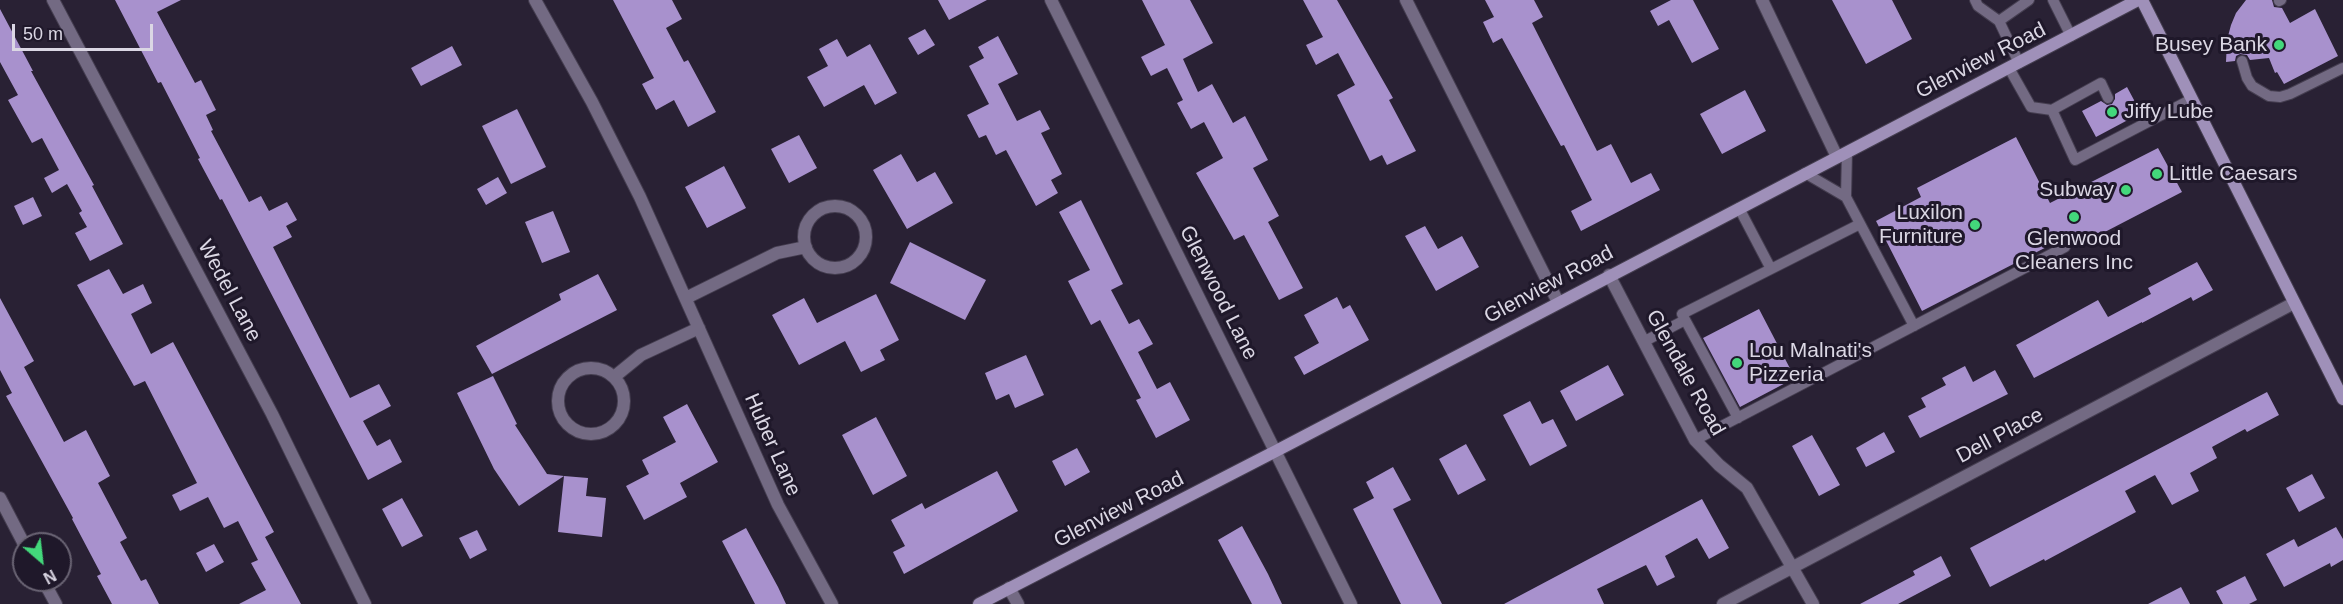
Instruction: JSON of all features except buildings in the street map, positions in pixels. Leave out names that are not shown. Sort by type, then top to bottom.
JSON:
[{"type":"main road","name":"Glenview Road","points":[[979,604],[2140,0]]},
{"type":"main road","points":[[2140,0],[2343,399]]},
{"type":"street","name":"Wedel Lane","points":[[53,0],[272,414],[365,604]]},
{"type":"street","name":"Huber Lane","points":[[535,0],[592,102],[640,197],[778,505],[832,604]]},
{"type":"street","name":"Glenwood Lane","points":[[1051,0],[1351,604]]},
{"type":"street","points":[[1406,0],[1558,302]]},
{"type":"street","points":[[1762,0],[1842,155]]},
{"type":"street","points":[[830,206],[840,206],[850,210],[863,224],[866,243],[862,252],[848,265],[828,267],[811,256],[806,247],[804,237],[806,226],[820,210],[830,206]]},
{"type":"street","points":[[686,298],[777,253],[806,247]]},
{"type":"street","name":"Glendale Road","points":[[1609,275],[1695,440],[1719,465],[1747,488],[1813,604]]},
{"type":"street","name":"Dell Place","points":[[1723,604],[2294,303]]},
{"type":"street","points":[[614,376],[641,355],[699,328]]},
{"type":"street","points":[[593,368],[604,370],[614,376],[624,396],[621,417],[615,425],[597,434],[586,434],[568,426],[561,416],[558,405],[563,383],[571,375],[593,368]]},
{"type":"street","points":[[0,498],[18,532]]},
{"type":"street","points":[[1009,588],[1017,604]]},
{"type":"lane","points":[[1975,0],[1978,6],[1999,21],[2014,66],[2031,106],[2052,110],[2101,83],[2108,98]]},
{"type":"lane","points":[[1999,21],[2029,0]]},
{"type":"lane","points":[[2053,0],[2071,36]]},
{"type":"lane","points":[[2242,60],[2252,86],[2269,96],[2280,97],[2343,68]]},
{"type":"lane","points":[[2052,110],[2075,160],[2125,128],[2192,99]]},
{"type":"lane","points":[[1842,155],[1846,197],[1914,326]]},
{"type":"lane","points":[[1805,173],[1846,197]]},
{"type":"lane","points":[[1739,208],[1771,268]]},
{"type":"lane","points":[[1738,418],[1682,314],[1860,224]]},
{"type":"lane","points":[[1695,440],[2065,247]]},
{"type":"lane","points":[[1645,341],[1685,320]]},
{"type":"place","name":"Busey Bank","points":[[2279,45]]},
{"type":"place","name":"Jiffy Lube","points":[[2112,112]]},
{"type":"place","name":"Little Caesars","points":[[2157,174]]},
{"type":"place","name":"Subway","points":[[2126,190]]},
{"type":"place","name":"Glenwood Cleaners Inc","points":[[2074,217]]},
{"type":"place","name":"Luxilon Furniture","points":[[1975,225]]},
{"type":"place","name":"Lou Malnati's Pizzeria","points":[[1737,363]]}]
